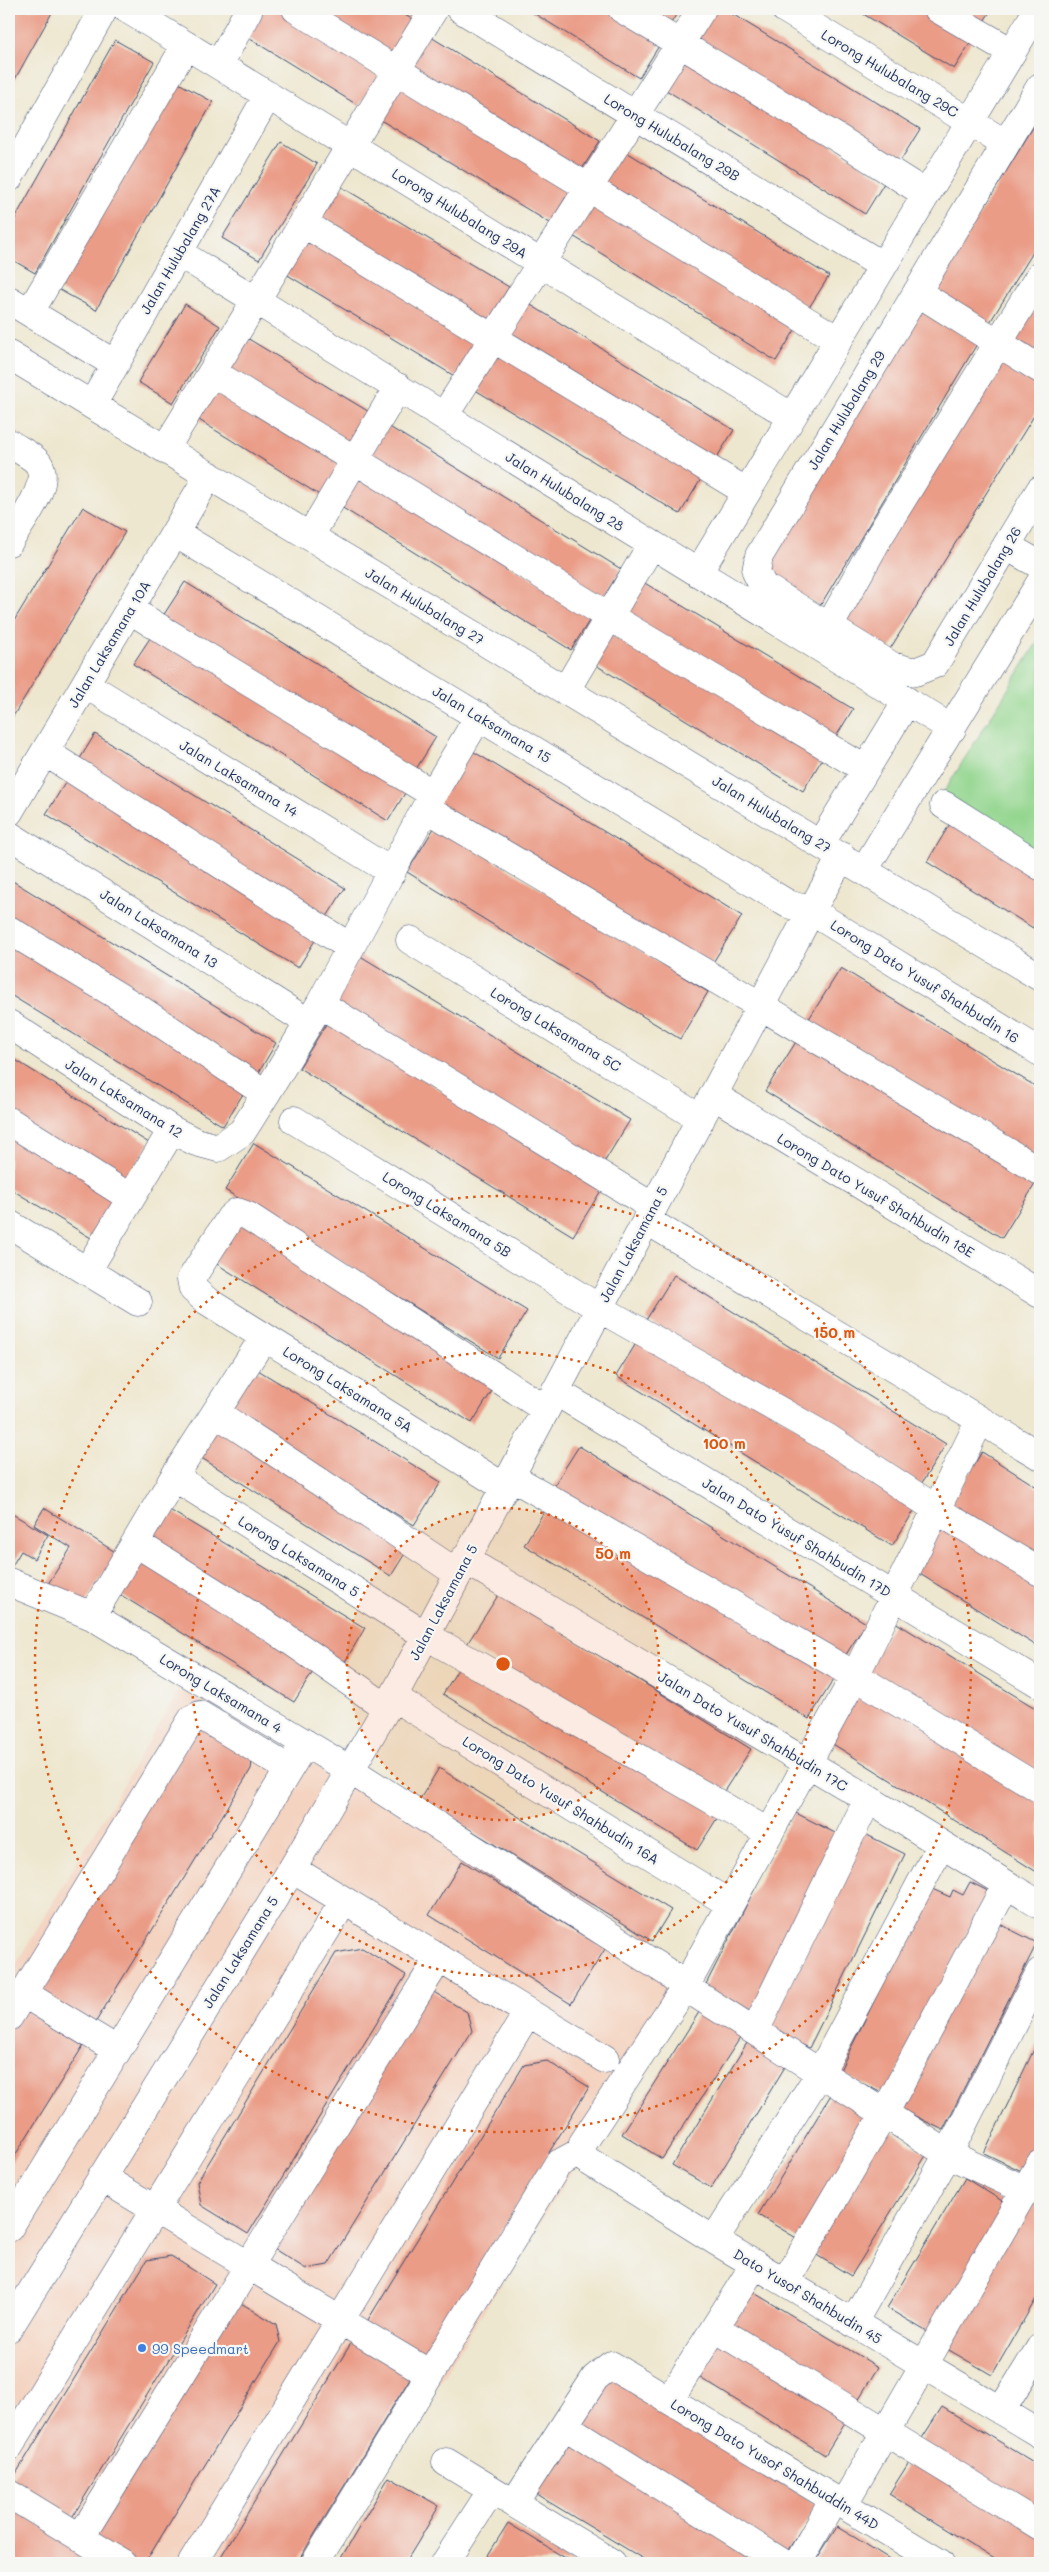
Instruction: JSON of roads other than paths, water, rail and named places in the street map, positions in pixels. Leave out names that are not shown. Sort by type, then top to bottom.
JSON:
[{"type":"street","points":[[9,178],[104,9]]},
{"type":"street","points":[[218,65],[249,9]]},
{"type":"street","points":[[296,9],[838,340]]},
{"type":"street","points":[[165,449],[434,9]]},
{"type":"street","name":"Lorong Hulubalang 29B","points":[[461,9],[883,266]]},
{"type":"street","points":[[622,9],[842,140],[926,194]]},
{"type":"street","points":[[444,416],[702,9]]},
{"type":"street","name":"Lorong Hulubalang 29C","points":[[786,9],[1006,144]]},
{"type":"street","points":[[938,9],[1012,52]]},
{"type":"street","points":[[698,573],[1038,9]]},
{"type":"street","name":"Lorong Hulubalang 29A","points":[[134,10],[218,65],[541,262],[790,421],[824,447]]},
{"type":"street","points":[[115,364],[19,306],[186,45]]},
{"type":"street","name":"Jalan Hulubalang 29","points":[[915,672],[892,666],[763,586],[756,572],[759,556],[1040,87]]},
{"type":"street","name":"Jalan Hulubalang 27A","points":[[92,405],[268,95]]},
{"type":"street","points":[[303,222],[747,492]]},
{"type":"street","name":"Jalan Hulubalang 28","points":[[179,253],[952,729]]},
{"type":"street","points":[[829,627],[879,537],[1040,276]]},
{"type":"street","points":[[917,292],[1040,369]]},
{"type":"street","name":"Jalan Hulubalang 27","points":[[9,355],[1040,977]]},
{"type":"street","points":[[212,372],[610,617],[865,769]]},
{"type":"street","points":[[310,536],[398,387]]},
{"type":"street","points":[[9,443],[37,461],[44,474],[41,488],[9,542]]},
{"type":"street","name":"Jalan Laksamana 10A","points":[[9,812],[210,475]]},
{"type":"street","name":"Jalan Hulubalang 26","points":[[915,672],[935,664],[1040,490]]},
{"type":"street","name":"Jalan Laksamana 15","points":[[175,533],[788,904],[811,911]]},
{"type":"street","points":[[566,690],[652,544]]},
{"type":"street","points":[[1006,546],[1040,566]]},
{"type":"street","points":[[842,856],[952,729],[1040,583]]},
{"type":"street","points":[[130,610],[430,801],[761,1005],[1040,1171]]},
{"type":"street","name":"Jalan Laksamana 14","points":[[85,684],[392,872]]},
{"type":"street","points":[[842,856],[865,769],[906,701]]},
{"type":"street","points":[[9,930],[141,1010],[266,1094],[314,1013],[430,801],[479,716]]},
{"type":"street","points":[[45,752],[350,947]]},
{"type":"street","points":[[944,804],[1040,866]]},
{"type":"street","name":"Jalan Laksamana 13","points":[[9,835],[314,1013],[650,1214],[1040,1456]]},
{"type":"street","name":"Jalan Laksamana 5","points":[[9,2328],[292,1869],[390,1703],[461,1566],[842,856]]},
{"type":"street","name":"Lorong Dato Yusuf Shahbudin 16","points":[[811,911],[1040,1052]]},
{"type":"street","name":"Lorong Laksamana 5C","points":[[410,940],[707,1107]]},
{"type":"street","name":"Jalan Laksamana 12","points":[[9,1024],[172,1130],[196,1142],[218,1148],[242,1132],[266,1094]]},
{"type":"street","name":"Lorong Dato Yusuf Shahbudin 18E","points":[[707,1107],[1040,1294]]},
{"type":"street","name":"Lorong Laksamana 5B","points":[[294,1120],[599,1308],[828,1438],[953,1520],[1040,1572]]},
{"type":"street","points":[[9,1121],[131,1198]]},
{"type":"street","points":[[86,1271],[172,1130]]},
{"type":"street","name":"Jalan Dato Yusuf Shahbudin 17D","points":[[193,1289],[191,1279],[230,1218],[237,1212],[550,1400],[893,1595],[1040,1684]]},
{"type":"street","points":[[9,1224],[138,1302]]},
{"type":"street","name":"Lorong Laksamana 5A","points":[[193,1289],[207,1301],[507,1482],[855,1676],[1040,1789]]},
{"type":"street","points":[[92,1616],[174,1477],[264,1336]]},
{"type":"street","name":"Jalan Dato Yusuf Shahbudin 17C","points":[[216,1413],[461,1566],[806,1763],[1040,1905]]},
{"type":"street","points":[[315,2563],[558,2164],[582,2151],[583,2143],[684,1987],[855,1676],[980,1420]]},
{"type":"street","name":"Lorong Laksamana 5","points":[[174,1477],[425,1635],[768,1832]]},
{"type":"street","name":"Lorong Dato Yusuf Shahbudin 16A","points":[[136,1543],[390,1703],[730,1904]]},
{"type":"street","name":"Lorong Laksamana 4","points":[[9,1582],[92,1616],[350,1770],[670,1974],[684,1987],[948,2154],[1033,2190]]},
{"type":"street","points":[[9,2017],[192,1719],[200,1715],[289,1769]]},
{"type":"street","points":[[9,2228],[305,1743]]},
{"type":"street","points":[[755,2032],[868,1800]]},
{"type":"street","points":[[714,2240],[820,2073],[941,1845]]},
{"type":"street","points":[[292,1869],[605,2059]]},
{"type":"street","points":[[785,2282],[884,2114],[1006,1885]]},
{"type":"street","points":[[9,2446],[344,1901]]},
{"type":"street","points":[[80,2538],[439,1958]]},
{"type":"street","points":[[853,2322],[948,2154],[1040,1972]]},
{"type":"street","points":[[23,1993],[117,2050]]},
{"type":"street","points":[[192,2563],[528,2012]]},
{"type":"street","name":"Dato Yusof Shahbudin 45","points":[[582,2151],[585,2159],[714,2240],[1040,2434]]},
{"type":"street","points":[[798,2563],[886,2432],[924,2365],[1033,2190],[1040,2164]]},
{"type":"street","points":[[101,2177],[430,2374]]},
{"type":"street","points":[[669,2400],[754,2264]]},
{"type":"street","points":[[714,2328],[1040,2526]]},
{"type":"street","points":[[1001,2411],[1040,2348]]},
{"type":"street","name":"Lorong Dato Yusof Shahbuddin 44D","points":[[565,2426],[596,2378],[611,2366],[940,2563]]},
{"type":"street","points":[[448,2562],[565,2426],[784,2563]]},
{"type":"street","points":[[446,2462],[612,2563]]},
{"type":"street","points":[[9,2494],[122,2563]]},
{"type":"place","name":"99 Speedmart","points":[[142,2348]]}]
